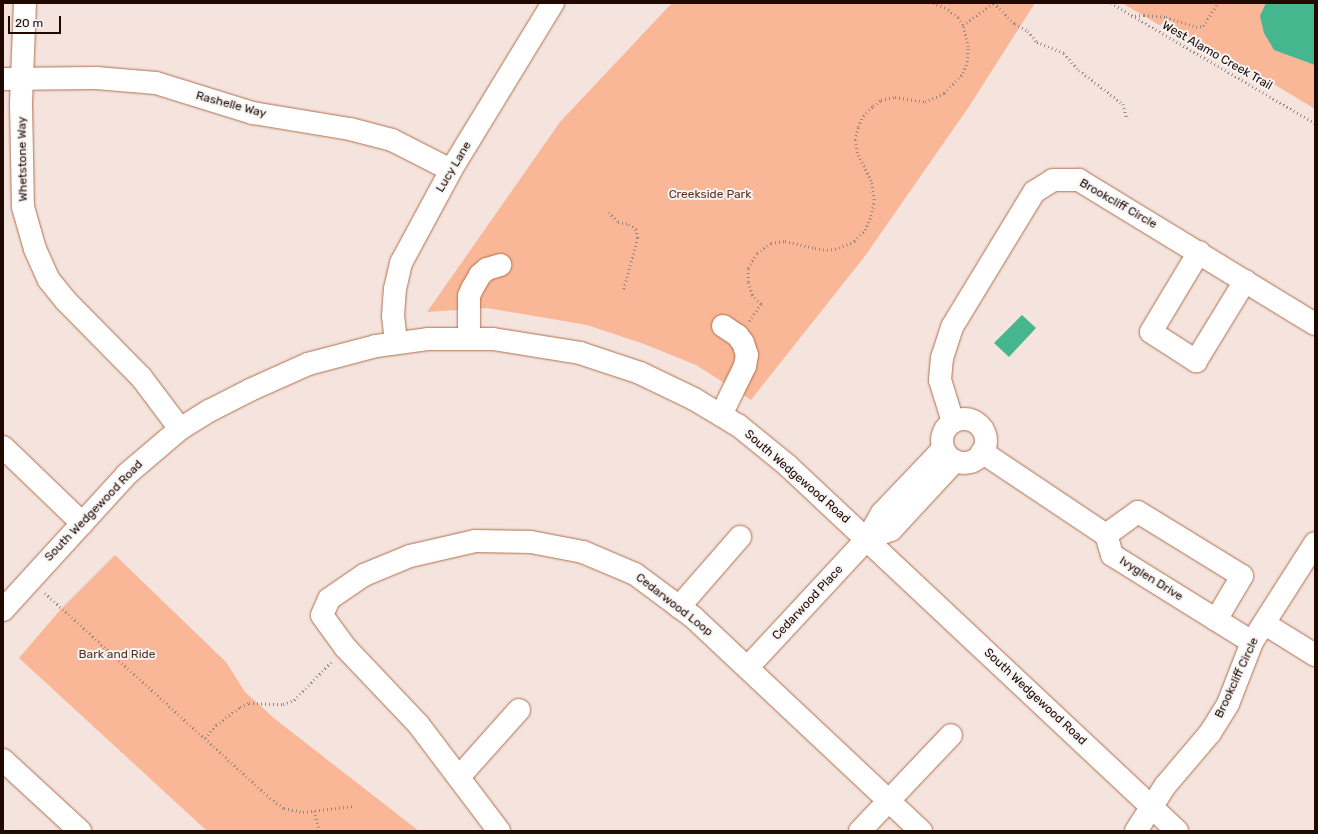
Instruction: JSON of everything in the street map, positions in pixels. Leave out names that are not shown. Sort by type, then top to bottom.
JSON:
[{"type":"street","name":"Whetstone Way","points":[[25,3],[13,79],[22,104],[24,207],[35,249],[49,280],[66,301],[141,377],[180,429]]},
{"type":"street","name":"Lucy Lane","points":[[396,344],[393,316],[395,289],[401,263],[451,170],[553,3]]},
{"type":"street","name":"Rashelle Way","points":[[13,79],[96,78],[156,84],[253,113],[350,129],[392,140],[451,170]]},
{"type":"street","name":"Brookcliff Circle","points":[[953,422],[940,380],[942,358],[952,327],[1034,192],[1053,180],[1079,180],[1315,324]]},
{"type":"street","points":[[1198,252],[1151,332],[1196,361],[1245,281]]},
{"type":"street","points":[[470,339],[469,296],[480,275],[487,269],[500,265]]},
{"type":"street","points":[[721,416],[745,366],[747,355],[743,343],[731,331]]},
{"type":"street","name":"South Wedgewood Road","points":[[3,610],[127,474],[180,429],[211,410],[244,393],[308,364],[376,346],[428,339],[493,339],[580,353],[640,373],[694,399],[739,426],[787,465],[1177,831]]},
{"type":"street","points":[[967,419],[979,426],[985,438],[982,452],[973,461],[961,463],[949,455],[942,443],[944,431],[953,422],[967,419]]},
{"type":"street","points":[[3,447],[82,523]]},
{"type":"street","points":[[982,452],[1106,535],[1138,512],[1242,576],[1216,620]]},
{"type":"street","name":"Cedarwood Place","points":[[748,667],[867,539],[878,517],[949,455]]},
{"type":"street","name":"Ivyglen Drive","points":[[1106,535],[1112,555],[1252,642]]},
{"type":"street","points":[[679,607],[740,537]]},
{"type":"street","name":"Cedarwood Loop","points":[[499,831],[418,724],[345,648],[322,615],[329,599],[364,576],[410,556],[475,541],[531,542],[583,552],[635,574],[693,617],[921,831]]},
{"type":"street","name":"Brookcliff Circle","points":[[1136,831],[1165,786],[1210,733],[1228,704],[1252,642],[1265,624],[1315,543]]},
{"type":"street","points":[[1265,624],[1315,655]]},
{"type":"street","points":[[459,777],[519,710]]},
{"type":"street","points":[[860,831],[888,800],[952,735]]},
{"type":"street","points":[[3,760],[80,831]]},
{"type":"path","points":[[731,331],[761,304],[752,295],[748,282],[748,268],[757,253],[771,243],[784,242],[821,249],[839,248],[854,241],[865,230],[871,216],[874,200],[871,181],[856,153],[855,140],[861,122],[873,106],[882,100],[895,97],[925,102],[944,93],[963,73],[967,62],[968,47],[963,25],[958,18],[945,8],[931,3]]},
{"type":"path","points":[[963,25],[993,3],[1015,24],[1028,32],[1037,42],[1064,53],[1079,70],[1102,90],[1123,104],[1127,119]]},
{"type":"path","name":"West Alamo Creek Trail","points":[[1111,3],[1315,123]]},
{"type":"path","points":[[1131,16],[1166,16],[1196,28],[1203,26],[1218,3]]},
{"type":"path","points":[[609,212],[618,222],[629,224],[636,229],[638,238],[624,289]]},
{"type":"path","points":[[30,579],[270,798],[284,808],[303,812],[354,806]]},
{"type":"path","points":[[205,738],[216,725],[240,707],[249,703],[283,704],[294,700],[345,648]]},
{"type":"path","points":[[314,810],[320,831]]},
{"type":"green space","name":"Creekside Park","points":[[672,3],[1035,3],[968,108],[865,256],[751,400],[696,365],[644,344],[587,325],[487,308],[427,312],[560,122]]},
{"type":"green space","points":[[1122,3],[1315,3],[1315,109],[1272,83],[1163,24],[1159,25]]},
{"type":"green space","name":"Bark and Ride","points":[[115,555],[226,662],[245,692],[275,719],[419,831],[207,831],[19,658],[61,609]]},
{"type":"shaded area","points":[[1266,3],[1315,3],[1315,65],[1274,50],[1264,33],[1260,16]]},
{"type":"shaded area","points":[[1022,315],[1036,328],[1009,357],[994,343]]}]
